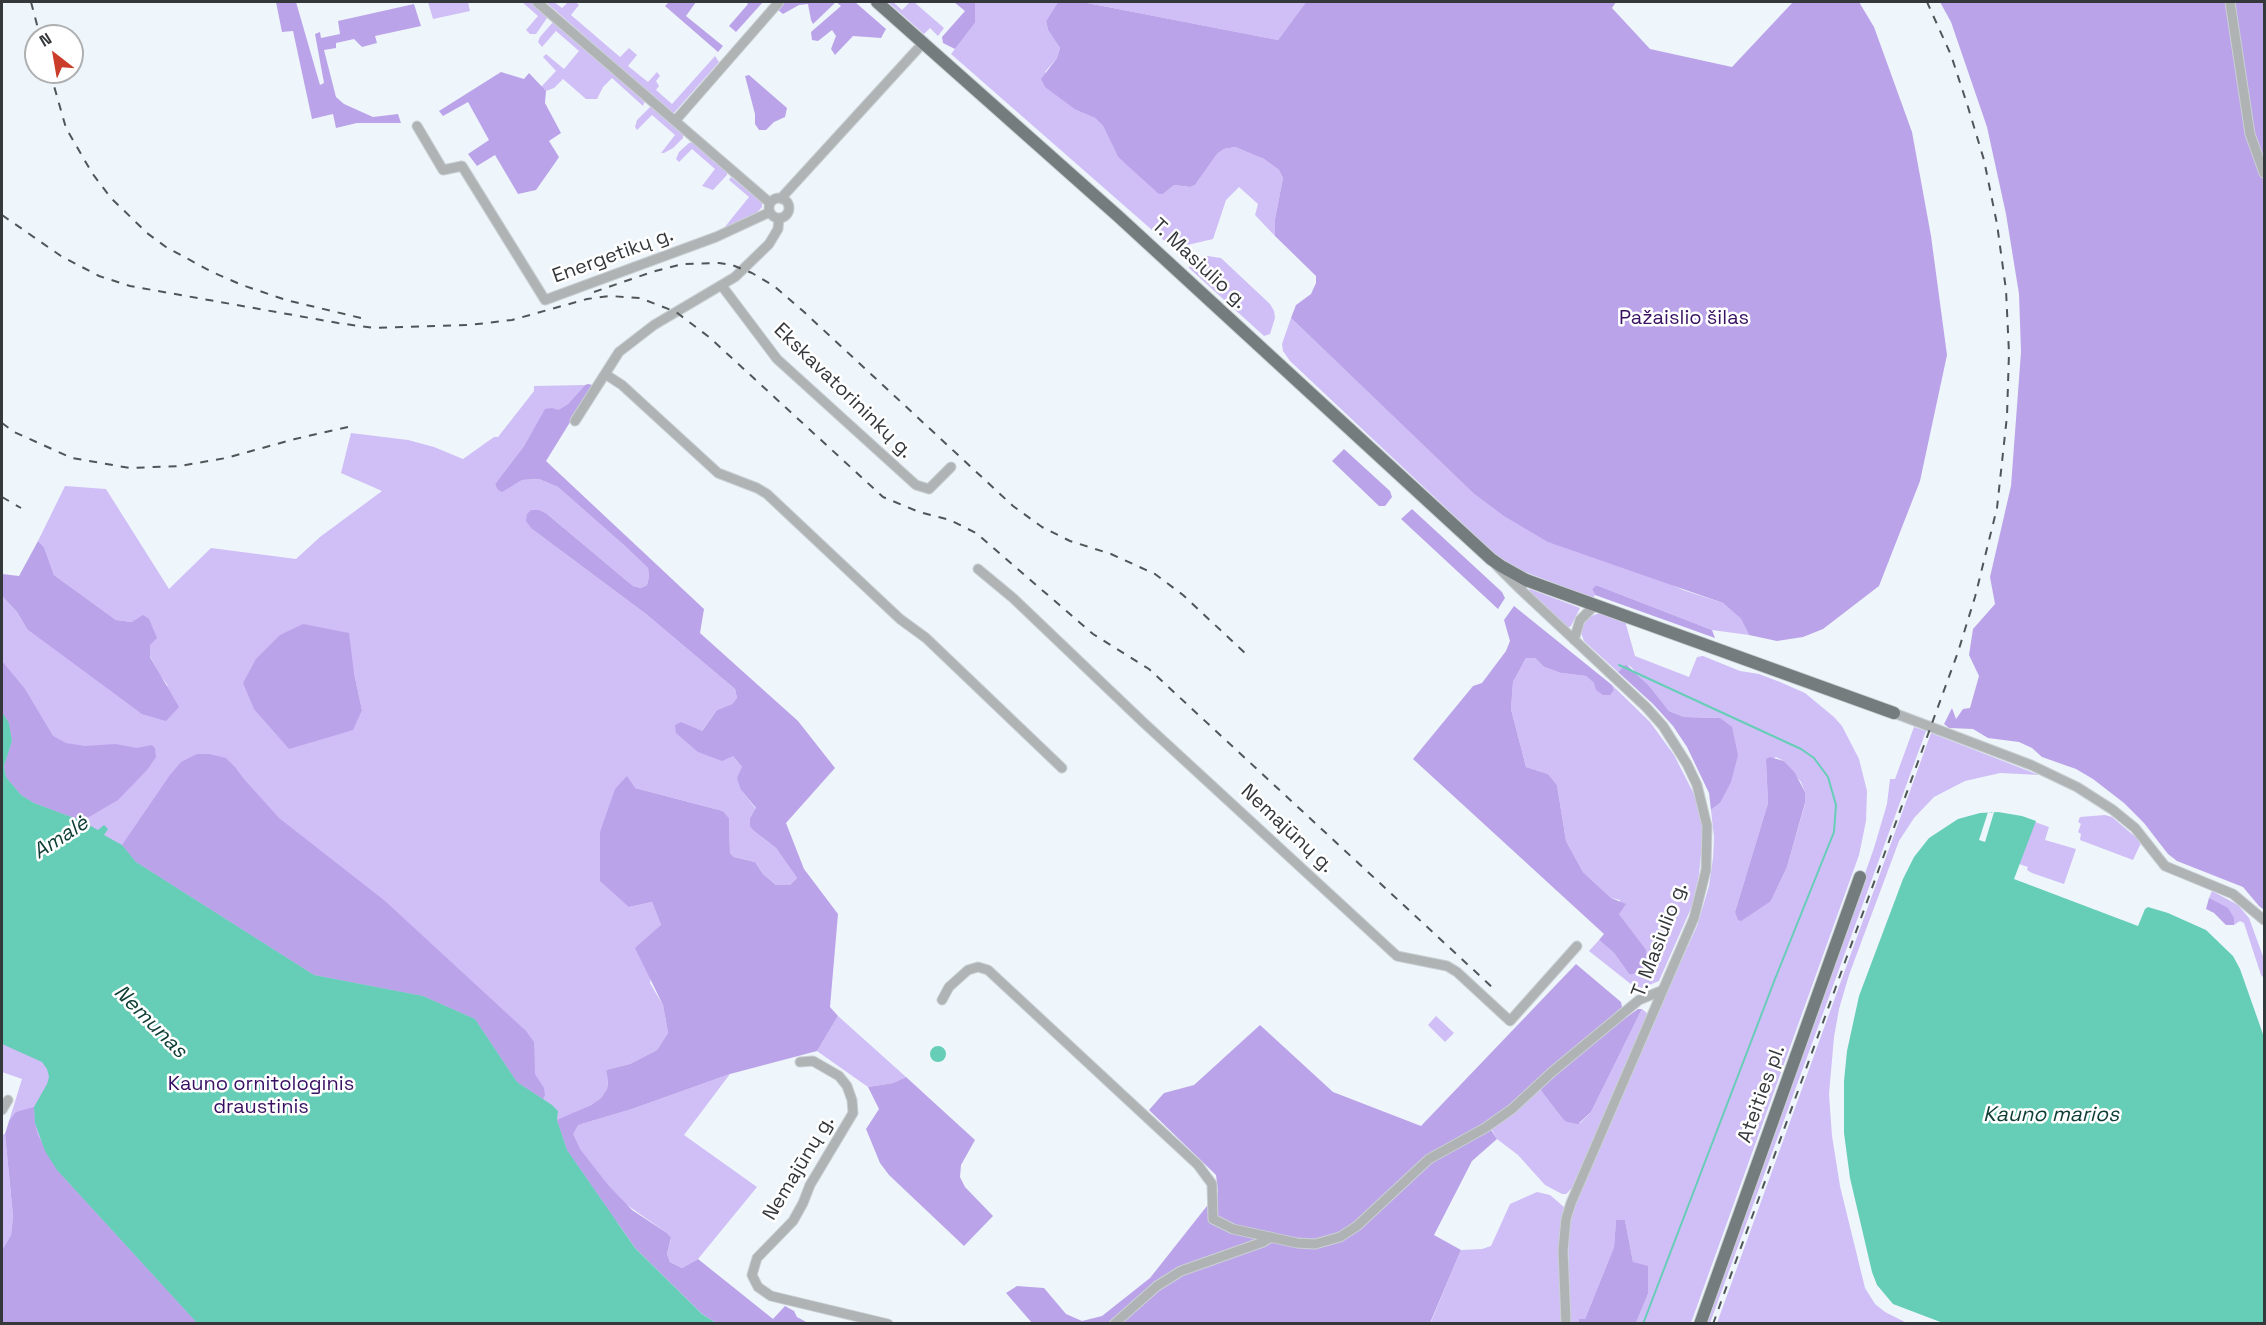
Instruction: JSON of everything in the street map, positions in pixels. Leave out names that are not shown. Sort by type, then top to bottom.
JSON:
[{"type":"main road","name":"T. Masiulio g.","points":[[877,2],[1167,261],[1491,559],[1523,585],[1595,605],[1766,668],[1854,696],[1894,713]]},
{"type":"main road","name":"Ateities pl.","points":[[1700,1323],[1860,877]]},
{"type":"street","points":[[537,2],[675,121],[770,208],[774,217],[780,218],[786,214],[788,209],[782,199],[776,199],[770,208]]},
{"type":"street","points":[[675,121],[779,2]]},
{"type":"street","points":[[2230,2],[2250,134],[2265,173]]},
{"type":"street","points":[[782,199],[924,42]]},
{"type":"street","name":"Energetikų g.","points":[[417,126],[443,170],[462,166],[545,300],[716,237],[770,208]]},
{"type":"street","points":[[574,421],[619,352],[642,332],[722,286],[744,269],[769,243],[778,229],[780,218]]},
{"type":"street","name":"Ekskavatorininkų g.","points":[[722,286],[777,359],[916,485],[929,489],[951,467]]},
{"type":"street","points":[[605,374],[622,385],[718,473],[767,494],[900,620],[926,638],[1062,768]]},
{"type":"street","name":"Nemajūnų g.","points":[[978,569],[1013,598],[1144,723],[1397,956],[1447,966],[1457,972],[1510,1021],[1577,946]]},
{"type":"street","name":"T. Masiulio g.","points":[[1523,585],[1574,640],[1646,707],[1663,726],[1687,764],[1704,805],[1708,849],[1704,878],[1694,918],[1568,1211],[1563,1234],[1566,1323]]},
{"type":"street","points":[[1574,640],[1580,620],[1595,605]]},
{"type":"street","name":"T. Masiulio g.","points":[[1894,713],[2031,765],[2077,786],[2135,828],[2165,866],[2233,894],[2265,920]]},
{"type":"street","points":[[942,999],[949,987],[968,970],[978,967],[988,970],[1198,1165],[1212,1184],[1213,1219],[1233,1229],[1297,1243],[1315,1244],[1340,1237],[1357,1226],[1429,1159],[1485,1128],[1512,1109],[1552,1072],[1639,1000],[1663,990]]},
{"type":"street","name":"Nemajūnų g.","points":[[801,1062],[813,1061],[839,1076],[848,1086],[854,1113],[810,1185],[793,1221],[757,1258],[752,1275],[758,1287],[771,1296],[888,1323]]},
{"type":"street","points":[[2,1110],[8,1100]]},
{"type":"street","points":[[1114,1323],[1157,1286],[1181,1271],[1263,1242],[1271,1237]]},
{"type":"green space","points":[[276,2],[296,2],[320,85],[324,83],[315,34],[320,32],[321,38],[340,34],[338,21],[414,4],[421,26],[375,36],[377,43],[362,47],[354,39],[336,43],[336,48],[324,50],[336,97],[344,104],[373,117],[398,114],[401,123],[357,123],[336,128],[333,114],[312,119],[293,31],[282,32]]},
{"type":"green space","points":[[428,2],[468,2],[470,11],[433,19]]},
{"type":"green space","points":[[522,2],[531,2],[547,16],[536,34],[530,34],[526,30],[538,16]]},
{"type":"green space","points":[[546,2],[554,2],[562,8],[568,2],[576,2],[579,5],[571,15],[620,57],[629,48],[637,55],[628,66],[648,82],[657,72],[660,76],[656,81],[659,86],[656,90],[672,104],[715,56],[719,62],[673,114]]},
{"type":"green space","points":[[669,2],[696,2],[686,16],[723,46],[718,52],[665,6]]},
{"type":"green space","points":[[746,2],[763,2],[736,32],[729,26],[748,4]]},
{"type":"green space","points":[[783,2],[836,2],[813,24],[808,4],[799,5],[783,14],[777,9]]},
{"type":"green space","points":[[836,2],[855,2],[886,29],[881,38],[853,36],[835,55],[831,49],[836,36],[832,30],[818,41],[812,40],[811,32],[841,6]]},
{"type":"green space","points":[[888,2],[893,2],[902,10],[910,2],[914,2],[944,28],[938,36],[930,28],[924,34]]},
{"type":"green space","points":[[954,2],[975,2],[975,23],[955,49],[943,43],[942,37],[965,11]]},
{"type":"green space","points":[[975,2],[1058,2],[1046,21],[1048,30],[1060,48],[1057,58],[1045,72],[1076,110],[1095,118],[1103,126],[1118,157],[1163,194],[1174,185],[1189,187],[1195,185],[1217,154],[1224,149],[1235,147],[1264,159],[1279,170],[1283,178],[1275,219],[1275,236],[1255,215],[1258,204],[1239,187],[1226,200],[1213,239],[1183,246],[1168,244],[951,54],[975,23]]},
{"type":"green space","name":"Pažaislio šilas","points":[[1058,2],[1082,2],[1278,40],[1306,2],[1616,2],[1612,8],[1650,49],[1732,67],[1793,2],[1859,2],[1874,27],[1912,132],[1931,236],[1947,355],[1920,481],[1879,586],[1823,629],[1803,637],[1777,641],[1749,635],[1741,619],[1723,603],[1548,542],[1504,516],[1472,492],[1291,318],[1296,305],[1311,294],[1316,283],[1316,276],[1275,236],[1275,219],[1283,178],[1279,170],[1264,159],[1235,147],[1224,149],[1217,154],[1195,185],[1190,187],[1174,185],[1163,194],[1159,194],[1118,157],[1103,126],[1095,118],[1076,110],[1045,87],[1041,79],[1057,58],[1060,48],[1048,30],[1046,21]]},
{"type":"green space","points":[[1082,2],[1306,2],[1278,40]]},
{"type":"green space","points":[[1940,2],[2264,2],[2264,910],[2243,887],[2177,861],[2168,854],[2144,823],[2124,803],[2076,769],[2042,757],[2032,748],[2019,742],[1988,738],[1973,729],[1949,728],[1944,724],[1952,708],[1956,719],[1963,709],[1970,708],[1979,676],[1969,655],[1973,629],[1995,604],[1990,577],[2011,486],[2021,352],[2019,294],[2006,214],[1987,127],[1951,22]]},
{"type":"green space","points":[[553,22],[645,100],[643,106],[612,78],[603,87],[597,99],[586,99],[563,79],[554,88],[546,91],[541,87],[556,71],[543,57],[546,54],[564,69],[579,51],[556,31],[542,47],[538,42],[540,37]]},
{"type":"green space","points":[[501,72],[524,79],[529,73],[546,91],[545,103],[561,133],[549,141],[559,157],[536,190],[518,194],[495,155],[477,166],[468,154],[489,140],[468,102],[443,116],[439,111]]},
{"type":"green space","points":[[749,75],[787,108],[785,117],[774,122],[766,130],[759,130],[755,124],[755,114],[745,76]]},
{"type":"green space","points":[[651,106],[683,134],[683,138],[673,148],[664,153],[661,153],[675,135],[652,115],[637,130],[635,127],[637,120]]},
{"type":"green space","points":[[693,142],[727,171],[727,175],[713,190],[702,186],[715,169],[692,149],[679,162],[676,159],[679,152]]},
{"type":"green space","points":[[731,177],[762,202],[762,207],[754,216],[724,228],[749,197],[729,180]]},
{"type":"green space","points":[[1208,256],[1221,258],[1270,304],[1275,318],[1270,334],[1264,336],[1189,268],[1190,262]]},
{"type":"green space","points":[[1291,318],[1472,492],[1683,590],[1723,603],[1741,619],[1749,635],[1712,630],[1596,585],[1592,589],[1595,595],[1593,598],[1520,570],[1497,556],[1290,361],[1283,351],[1282,344]]},
{"type":"green space","points":[[588,384],[593,385],[546,461],[704,609],[700,633],[798,721],[835,768],[786,823],[804,869],[838,914],[830,1007],[838,1016],[817,1051],[730,1074],[632,1109],[578,1125],[573,1134],[580,1149],[608,1185],[632,1210],[671,1238],[667,1254],[670,1262],[682,1268],[698,1259],[773,1319],[785,1306],[808,1323],[716,1323],[702,1314],[635,1248],[567,1150],[557,1120],[601,1098],[607,1089],[606,1070],[630,1064],[657,1050],[668,1033],[663,1005],[635,948],[661,925],[652,902],[629,907],[600,881],[600,832],[615,789],[627,776],[635,788],[723,811],[729,818],[730,853],[734,857],[755,862],[763,874],[776,885],[790,885],[797,878],[776,848],[750,826],[750,818],[756,808],[741,790],[737,778],[742,767],[733,756],[722,761],[698,752],[676,733],[675,725],[681,722],[702,731],[717,710],[732,704],[737,698],[735,689],[646,614],[532,529],[526,521],[527,514],[531,510],[539,510],[547,514],[633,586],[641,588],[647,585],[648,568],[558,487],[539,479],[522,480],[502,492],[497,489],[495,484],[524,446],[545,409],[558,410],[568,404]]},
{"type":"green space","points":[[585,385],[568,404],[558,410],[545,410],[524,446],[495,484],[497,489],[502,491],[522,480],[539,479],[558,487],[648,568],[647,585],[641,588],[633,586],[547,514],[532,529],[646,614],[735,689],[737,698],[732,704],[717,710],[701,732],[733,756],[742,767],[741,790],[756,809],[750,818],[754,831],[776,848],[797,878],[790,885],[776,885],[763,874],[755,862],[734,857],[730,853],[729,818],[723,811],[635,788],[629,907],[652,902],[661,925],[650,983],[663,1005],[668,1033],[657,1050],[630,1064],[606,1070],[607,1089],[601,1098],[574,1113],[581,1124],[632,1109],[730,1074],[684,1135],[757,1187],[698,1259],[682,1268],[670,1262],[667,1254],[671,1239],[667,1233],[627,1205],[614,1230],[669,1323],[136,1323],[9,1121],[22,1079],[2,1072],[2,596],[17,612],[27,629],[168,686],[150,656],[150,645],[132,622],[116,620],[54,575],[44,547],[38,541],[65,486],[106,489],[169,589],[211,548],[296,559],[320,537],[382,491],[341,473],[351,433],[408,440],[434,447],[463,459],[494,437],[498,437],[534,391],[534,386]],"holes":[[[354,673],[362,710],[243,683]]]},
{"type":"green space","points":[[1344,449],[1390,491],[1392,497],[1385,506],[1379,506],[1332,461]]},
{"type":"green space","points":[[1412,509],[1502,592],[1505,598],[1498,609],[1401,519]]},
{"type":"green space","points":[[38,541],[44,547],[54,575],[116,620],[132,622],[143,615],[149,619],[157,638],[150,645],[150,657],[179,707],[166,721],[142,714],[27,629],[17,612],[2,596],[2,574],[19,576]]},
{"type":"green space","points":[[1596,585],[1712,630],[1715,638],[1595,595],[1592,589]]},
{"type":"green space","points":[[1530,589],[1580,608],[1571,626],[1568,628],[1528,592]]},
{"type":"green space","points":[[1514,606],[1612,685],[1614,690],[1610,695],[1603,695],[1596,690],[1594,683],[1586,676],[1561,673],[1544,667],[1535,658],[1526,658],[1513,682],[1511,709],[1526,767],[1548,774],[1557,785],[1566,841],[1583,872],[1611,898],[1626,904],[1619,914],[1646,950],[1646,967],[1633,974],[1629,974],[1614,953],[1599,940],[1604,934],[1413,759],[1473,686],[1482,683],[1506,651],[1510,641],[1504,620]]},
{"type":"green space","points":[[1600,613],[1625,621],[1635,656],[1689,677],[1697,657],[1703,656],[1740,671],[1759,674],[1805,693],[1842,726],[1859,759],[1867,791],[1866,821],[1859,855],[1691,1323],[1636,1323],[1648,1294],[1633,1262],[1625,1220],[1616,1221],[1614,1247],[1585,1319],[1579,1319],[1579,1323],[1570,1324],[1568,1231],[1575,1206],[1697,926],[1709,886],[1713,858],[1714,837],[1711,810],[1720,803],[1720,718],[1684,717],[1669,711],[1631,667],[1626,664],[1618,672],[1584,641],[1581,627],[1591,616]],"holes":[[[1776,757],[1784,761],[1801,782],[1805,792],[1805,804],[1787,867],[1771,901],[1735,912],[1768,803],[1766,762]]]},
{"type":"green space","points":[[303,624],[349,633],[362,710],[353,730],[289,749],[254,709],[243,683],[256,659],[280,635]]},
{"type":"green space","points":[[1526,658],[1535,658],[1544,667],[1561,673],[1586,676],[1594,683],[1614,690],[1612,685],[1650,722],[1674,755],[1693,792],[1702,820],[1702,843],[1699,875],[1692,906],[1659,981],[1642,988],[1632,985],[1589,951],[1599,940],[1614,953],[1629,974],[1645,950],[1619,914],[1620,900],[1611,898],[1583,872],[1566,841],[1557,785],[1548,774],[1526,767],[1511,709],[1513,682]]},
{"type":"green space","points":[[2,661],[25,689],[53,736],[66,743],[85,746],[115,744],[137,748],[152,745],[155,748],[156,757],[147,770],[118,800],[82,821],[34,803],[21,795],[6,777],[4,766],[12,741],[9,723],[2,712]]},
{"type":"green space","points":[[1626,664],[1648,685],[1669,711],[1684,717],[1720,718],[1732,727],[1738,755],[1731,782],[1720,803],[1711,810],[1709,793],[1687,747],[1673,726],[1653,704],[1618,672]]},
{"type":"green space","points":[[1914,727],[1926,731],[1710,1323],[1706,1324],[1874,848],[1887,804],[1890,779],[1895,779]]},
{"type":"green space","points":[[1931,733],[2039,775],[2000,773],[1965,781],[1934,797],[1914,818],[1899,841],[1849,975],[1839,1009],[1829,1094],[1832,1136],[1840,1186],[1865,1288],[1875,1304],[1907,1323],[1717,1323]]},
{"type":"green space","points":[[197,754],[226,758],[279,818],[385,901],[526,1031],[534,1042],[535,1074],[544,1088],[543,1099],[517,1082],[475,1019],[423,996],[314,975],[136,862],[122,845],[170,775],[181,762]]},
{"type":"green space","points":[[1770,757],[1784,761],[1795,773],[1805,792],[1805,803],[1787,867],[1771,901],[1741,921],[1738,920],[1735,912],[1768,803],[1766,759]]},
{"type":"green space","points":[[2105,815],[2112,817],[2141,843],[2133,860],[2080,840],[2081,834],[2078,832],[2081,824],[2078,822],[2080,817]]},
{"type":"green space","points":[[2035,822],[2049,827],[2045,840],[2076,849],[2064,884],[2032,873],[2027,870],[2028,867],[2019,864]]},
{"type":"green space","points":[[2212,891],[2238,905],[2249,918],[2264,959],[2264,978],[2244,923],[2240,921],[2234,925],[2234,918],[2209,898]]},
{"type":"green space","points":[[2209,898],[2228,908],[2234,918],[2234,925],[2226,925],[2214,913],[2206,909]]},
{"type":"green space","points":[[1576,964],[1621,1002],[1622,1007],[1514,1102],[1486,1122],[1497,1139],[1472,1161],[1434,1235],[1461,1250],[1430,1323],[1032,1323],[1006,1293],[1017,1286],[1044,1288],[1066,1314],[1082,1321],[1102,1316],[1150,1278],[1218,1192],[1216,1175],[1149,1110],[1164,1093],[1194,1085],[1260,1025],[1333,1092],[1421,1126]]},
{"type":"green space","points":[[1638,1009],[1642,1009],[1591,1112],[1578,1124],[1567,1122],[1539,1088],[1596,1039]]},
{"type":"green space","points":[[1642,1009],[1648,1014],[1573,1187],[1566,1194],[1562,1194],[1545,1185],[1518,1155],[1497,1139],[1491,1128],[1539,1088],[1562,1118],[1580,1123],[1591,1112]]},
{"type":"green space","points":[[838,1016],[906,1077],[893,1083],[868,1087],[817,1051]]},
{"type":"green space","points":[[1436,1016],[1454,1033],[1445,1042],[1428,1025]]},
{"type":"green space","points":[[906,1077],[975,1140],[961,1165],[960,1177],[965,1187],[993,1216],[964,1246],[889,1175],[880,1163],[866,1129],[879,1109],[868,1087],[893,1083]]},
{"type":"green space","points":[[34,1107],[38,1135],[57,1170],[197,1323],[2,1324],[2,1250],[11,1235],[13,1216],[5,1134],[9,1121],[16,1112]]},
{"type":"green space","points":[[5,1134],[13,1216],[11,1235],[2,1250],[2,1135]]},
{"type":"green space","points":[[1537,1192],[1550,1195],[1564,1207],[1559,1241],[1562,1323],[1430,1324],[1461,1250],[1491,1246],[1510,1204]]},
{"type":"green space","points":[[1616,1220],[1625,1220],[1633,1262],[1648,1266],[1648,1294],[1636,1323],[1579,1323],[1579,1319],[1585,1319],[1614,1247]]},
{"type":"water","name":"Kauno ornitologinis draustinis","points":[[2,712],[9,723],[12,741],[4,766],[6,777],[21,795],[34,803],[82,821],[98,830],[104,825],[108,829],[104,835],[122,845],[136,862],[314,975],[423,996],[475,1019],[517,1082],[558,1111],[557,1120],[567,1150],[635,1248],[702,1314],[716,1323],[197,1323],[57,1170],[45,1151],[35,1123],[34,1107],[47,1084],[49,1077],[47,1069],[42,1062],[2,1044]]},
{"type":"water","name":"Kauno marios","points":[[1998,812],[2036,821],[2014,879],[2138,926],[2148,907],[2168,913],[2206,930],[2233,956],[2240,969],[2264,1037],[2264,1323],[1943,1323],[1893,1304],[1877,1285],[1850,1178],[1844,1133],[1844,1081],[1847,1051],[1859,996],[1903,879],[1914,857],[1929,838],[1958,819],[1980,813]]},
{"type":"water","points":[[935,1046],[941,1046],[946,1054],[944,1060],[935,1062],[930,1057],[930,1051]]},
{"type":"pier","points":[[1995,809],[1985,842],[1979,840],[1988,812],[1992,813]]},
{"type":"waterway","points":[[1619,665],[1801,749],[1814,758],[1828,777],[1836,805],[1834,832],[1775,979],[1643,1324]]},
{"type":"railway","points":[[31,2],[37,24]]},
{"type":"railway","points":[[1713,1324],[1958,652],[1975,597],[1997,508],[2007,416],[2009,353],[2006,290],[1997,224],[1984,160],[1968,107],[1951,55],[1927,2]]},
{"type":"railway","points":[[53,84],[66,128],[92,173],[111,198],[147,233],[166,247],[242,285],[286,300],[361,318]]},
{"type":"railway","points":[[2,215],[61,256],[99,276],[130,286],[338,323],[374,328],[469,325],[512,320],[587,299],[610,296],[640,298],[676,312],[709,337],[883,497],[919,512],[950,520],[976,533],[1093,634],[1149,669],[1493,988]]},
{"type":"railway","points":[[594,292],[683,264],[719,263],[732,265],[752,273],[774,286],[803,311],[1013,506],[1042,527],[1070,541],[1111,554],[1155,574],[1183,595],[1246,654]]},
{"type":"railway","points":[[2,423],[14,432],[72,458],[130,468],[180,466],[226,458],[348,427]]},
{"type":"railway","points":[[2,497],[21,508]]},
{"type":"water label","name":"Amalė","points":[[61,838]]},
{"type":"water label","name":"Nemunas","points":[[150,1022]]}]
